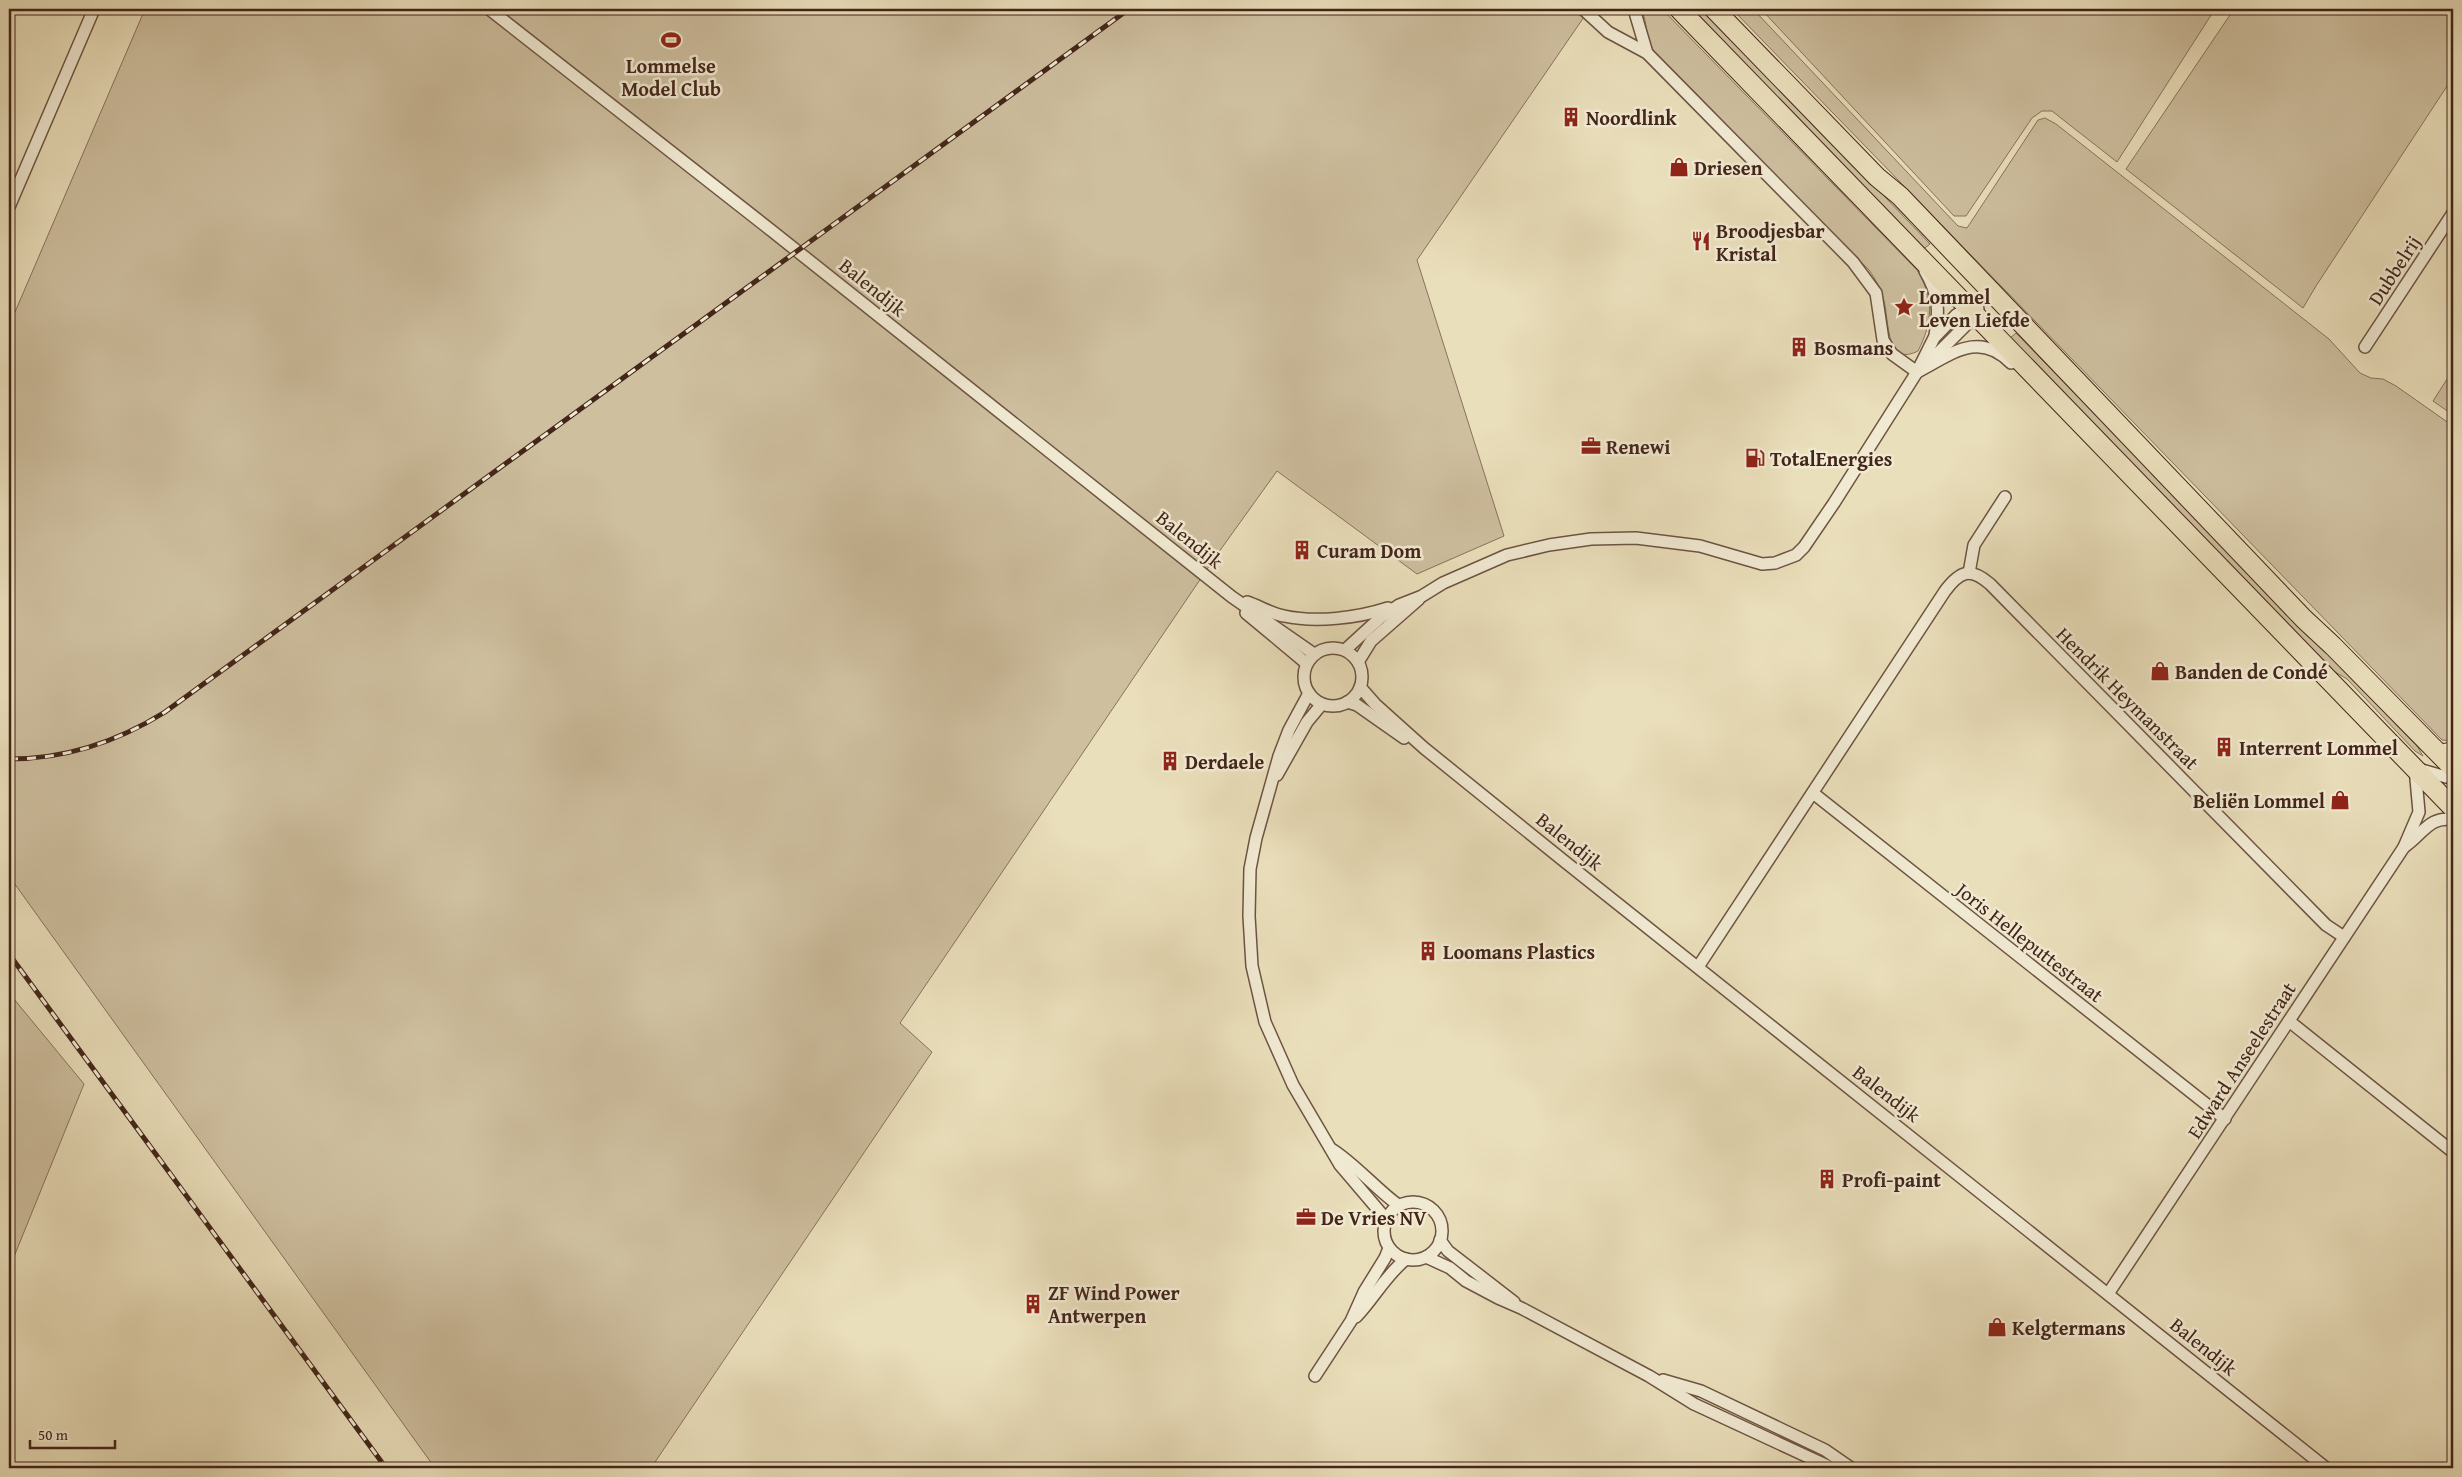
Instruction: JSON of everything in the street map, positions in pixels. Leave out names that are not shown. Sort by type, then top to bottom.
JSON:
[{"type":"highway","points":[[1679,9],[1907,242],[2453,808]]},
{"type":"highway","points":[[1714,9],[1877,177],[1900,196],[2108,412],[2129,438],[2304,619],[2444,749],[2453,768]]},
{"type":"highway","points":[[1877,177],[1892,199],[1986,298],[2098,412],[2129,438]]},
{"type":"street","points":[[9,207],[94,9]]},
{"type":"street","name":"Balendijk","points":[[489,9],[779,236],[1232,597]]},
{"type":"street","points":[[1583,9],[1608,32],[1647,53],[1853,262],[1876,294],[1883,340],[1892,354],[1917,372]]},
{"type":"street","points":[[1634,9],[1647,53]]},
{"type":"street","name":"Dubbelrij","points":[[2365,347],[2453,214]]},
{"type":"street","points":[[1907,242],[1931,282],[1937,298],[1938,311],[1934,338]]},
{"type":"street","points":[[1917,372],[1963,328],[1972,310],[1986,298]]},
{"type":"street","points":[[1358,662],[1372,641],[1422,596],[1443,582],[1507,556],[1549,545],[1591,539],[1657,539],[1700,546],[1762,564],[1786,560],[1804,547],[1813,535],[1917,372],[1934,338],[1956,315],[1972,310]]},
{"type":"street","points":[[1917,372],[1957,350],[1983,347],[2003,355],[2019,371],[2051,392]]},
{"type":"street","points":[[1698,967],[1945,591],[1955,578],[1969,572],[1974,546],[2005,497]]},
{"type":"street","name":"Hendrik Heymanstraat","points":[[1969,572],[1975,573],[1990,584],[2326,926],[2344,937]]},
{"type":"street","points":[[1232,597],[1283,616],[1301,618],[1344,617],[1377,612],[1422,596]]},
{"type":"street","points":[[1232,597],[1314,654]]},
{"type":"street","points":[[1232,597],[1247,615],[1306,664]]},
{"type":"street","points":[[1344,650],[1380,618],[1399,605]]},
{"type":"street","points":[[1329,647],[1344,650],[1358,662],[1362,679],[1360,687],[1347,702],[1339,706],[1322,704],[1309,693],[1304,679],[1306,664],[1314,654],[1329,647]]},
{"type":"street","name":"Balendijk","points":[[1360,687],[1375,704],[1424,748],[2326,1468]]},
{"type":"street","points":[[1309,693],[1289,730],[1261,813],[1250,869],[1249,916],[1252,966],[1257,994],[1274,1047],[1293,1085],[1333,1150],[1340,1165],[1351,1180],[1386,1218]]},
{"type":"street","name":"Balendijk","points":[[1347,702],[1357,705],[1407,740],[1424,748]]},
{"type":"street","points":[[1272,783],[1307,722],[1322,704]]},
{"type":"street","points":[[2415,768],[2446,777],[2453,774]]},
{"type":"street","name":"Edward Anseelestraat","points":[[2108,1294],[2404,847],[2419,812],[2415,768]]},
{"type":"street","name":"Joris Helleputtestraat","points":[[1813,793],[2225,1119]]},
{"type":"street","name":"Edward Anseelestraat","points":[[2404,847],[2416,839],[2432,822],[2442,818],[2453,820]]},
{"type":"street","points":[[2289,1021],[2453,1152]]},
{"type":"street","points":[[1333,1150],[1346,1158],[1359,1173],[1398,1205]]},
{"type":"street","points":[[1407,1202],[1418,1202],[1427,1205],[1435,1211],[1441,1225],[1440,1240],[1437,1247],[1426,1257],[1406,1259],[1389,1248],[1384,1233],[1386,1218],[1398,1205],[1407,1202]]},
{"type":"street","points":[[1440,1240],[1448,1251],[1521,1308]]},
{"type":"street","points":[[1315,1376],[1351,1321],[1364,1292],[1389,1248]]},
{"type":"street","points":[[1426,1257],[1450,1268],[1466,1280],[1498,1298],[1521,1308],[1649,1376],[1694,1404],[1832,1468]]},
{"type":"street","points":[[1351,1321],[1372,1300],[1395,1267],[1406,1259]]},
{"type":"street","points":[[1649,1376],[1701,1391],[1825,1450],[1851,1468]]},
{"type":"street","points":[[1756,1434],[1762,1421]]},
{"type":"shaded area","points":[[145,9],[1576,9],[1584,17],[1417,260],[1504,536],[1417,574],[1277,471],[1216,556],[900,1023],[932,1052],[651,1468],[435,1468],[9,876],[9,326]]},
{"type":"shaded area","points":[[1641,9],[1662,9],[1917,270],[1923,280],[1930,310],[1927,330],[1918,351],[1907,354],[1899,353],[1894,347],[1890,339],[1883,297],[1869,270],[1653,50]]},
{"type":"shaded area","points":[[1689,9],[1705,9],[1930,244],[1922,250]]},
{"type":"shaded area","points":[[1732,9],[1753,9],[1958,226],[1967,228],[2038,120],[2045,118],[2056,124],[2329,339],[2360,373],[2371,378],[2383,379],[2396,386],[2453,426],[2453,741],[2442,740]]},
{"type":"shaded area","points":[[1761,9],[2215,9],[2117,162],[2052,111],[2042,111],[2032,118],[1966,216],[1954,216]]},
{"type":"shaded area","points":[[2234,9],[2453,9],[2453,77],[2303,308],[2126,169]]},
{"type":"shaded area","points":[[2016,333],[2417,746],[2423,756],[2415,751],[2347,679],[2330,669],[2009,339]]},
{"type":"shaded area","points":[[2453,370],[2453,415],[2433,401]]},
{"type":"shaded area","points":[[9,993],[84,1084],[9,1269]]},
{"type":"railway","points":[[9,759],[51,756],[90,747],[128,732],[165,712],[1129,9]]},
{"type":"railway","points":[[9,954],[386,1468]]},
{"type":"place","name":"Lommelse Model Club","points":[[671,40]]},
{"type":"place","name":"Noordlink","points":[[1571,117]]},
{"type":"place","name":"Driesen","points":[[1679,167]]},
{"type":"place","name":"Broodjesbar Kristal","points":[[1701,241]]},
{"type":"place","name":"Lommel Leven Liefde","points":[[1904,307]]},
{"type":"place","name":"Bosmans","points":[[1799,347]]},
{"type":"place","name":"Renewi","points":[[1591,446]]},
{"type":"place","name":"TotalEnergies","points":[[1755,458]]},
{"type":"place","name":"Curam Dom","points":[[1302,550]]},
{"type":"place","name":"Banden de Condé","points":[[2160,671]]},
{"type":"place","name":"Interrent Lommel","points":[[2224,747]]},
{"type":"place","name":"Derdaele","points":[[1170,761]]},
{"type":"place","name":"Beliën Lommel","points":[[2340,800]]},
{"type":"place","name":"Loomans Plastics","points":[[1428,951]]},
{"type":"place","name":"Profi-paint","points":[[1827,1179]]},
{"type":"place","name":"De Vries NV","points":[[1306,1217]]},
{"type":"place","name":"ZF Wind Power Antwerpen","points":[[1033,1304]]},
{"type":"place","name":"Kelgtermans","points":[[1997,1327]]}]
